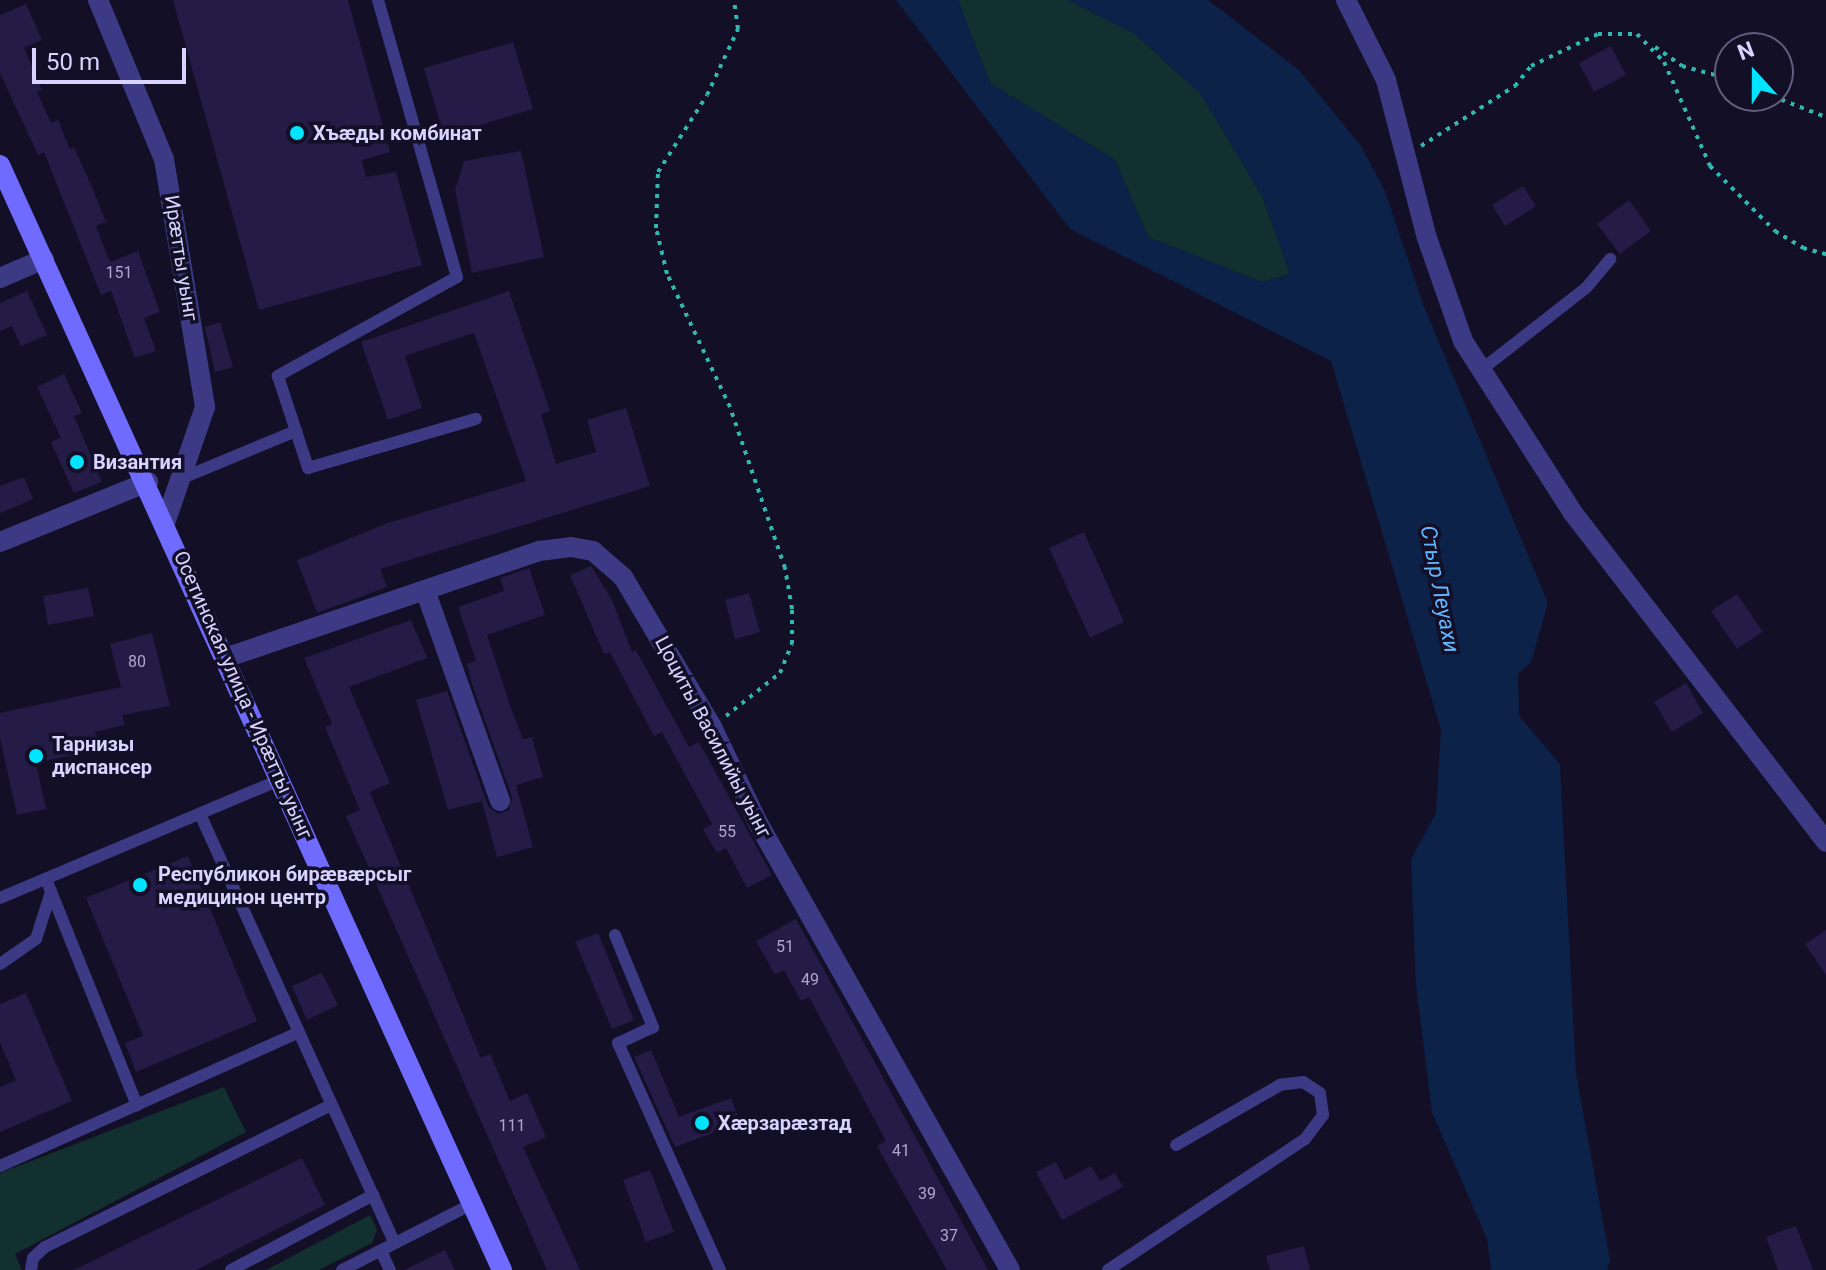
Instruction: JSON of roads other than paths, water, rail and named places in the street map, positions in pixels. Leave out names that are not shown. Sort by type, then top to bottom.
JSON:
[{"type":"street","name":"Ирæтты уынг","points":[[98,0],[164,159],[205,407],[165,523]]},
{"type":"street","points":[[1346,0],[1386,80],[1437,267],[1463,341],[1573,513],[1826,842]]},
{"type":"street","name":"Осетинская улица - Ирæтты уынг","points":[[0,165],[148,482],[502,1270]]},
{"type":"street","points":[[0,278],[44,259]]},
{"type":"street","points":[[0,542],[148,482]]},
{"type":"street","name":"Цоциты Василийы уынг","points":[[225,658],[539,551],[571,547],[593,551],[623,577],[712,727],[758,823],[1010,1270]]},
{"type":"street","points":[[425,590],[500,801]]},
{"type":"lane","points":[[378,0],[457,277],[278,376],[308,468],[476,419]]},
{"type":"lane","points":[[1481,370],[1586,288],[1610,259]]},
{"type":"lane","points":[[180,479],[296,431]]},
{"type":"lane","points":[[0,898],[48,886],[280,780]]},
{"type":"lane","points":[[200,814],[395,1243]]},
{"type":"lane","points":[[0,964],[36,939],[48,886]]},
{"type":"lane","points":[[48,886],[137,1105]]},
{"type":"lane","points":[[615,935],[653,1027],[618,1043],[720,1270]]},
{"type":"lane","points":[[0,1166],[298,1033]]},
{"type":"lane","points":[[1108,1270],[1305,1139],[1323,1115],[1320,1093],[1303,1082],[1280,1085],[1176,1145]]},
{"type":"lane","points":[[31,1270],[33,1258],[45,1247],[331,1105]]},
{"type":"lane","points":[[231,1270],[373,1195]]},
{"type":"lane","points":[[342,1270],[472,1204]]},
{"type":"lane","points":[[381,1251],[390,1270]]},
{"type":"water","name":"Стыр Леуахи","points":[[896,0],[958,0],[990,83],[1115,160],[1148,237],[1262,282],[1290,274],[1263,198],[1201,94],[1135,34],[1068,0],[1208,0],[1299,70],[1361,146],[1385,191],[1423,304],[1548,603],[1531,662],[1518,674],[1519,716],[1560,764],[1576,1073],[1610,1260],[1607,1270],[1491,1270],[1487,1239],[1432,1112],[1416,986],[1411,859],[1436,813],[1441,730],[1331,361],[1070,229]]},
{"type":"place","name":"Хъæды комбинат","points":[[297,133]]},
{"type":"place","name":"Византия","points":[[77,462]]},
{"type":"place","name":"Тарнизы диспансер","points":[[36,756]]},
{"type":"place","name":"Республикон бирæвæрсыг медицинон центр","points":[[140,885]]},
{"type":"place","name":"Хæрзарæзтад","points":[[702,1123]]}]
